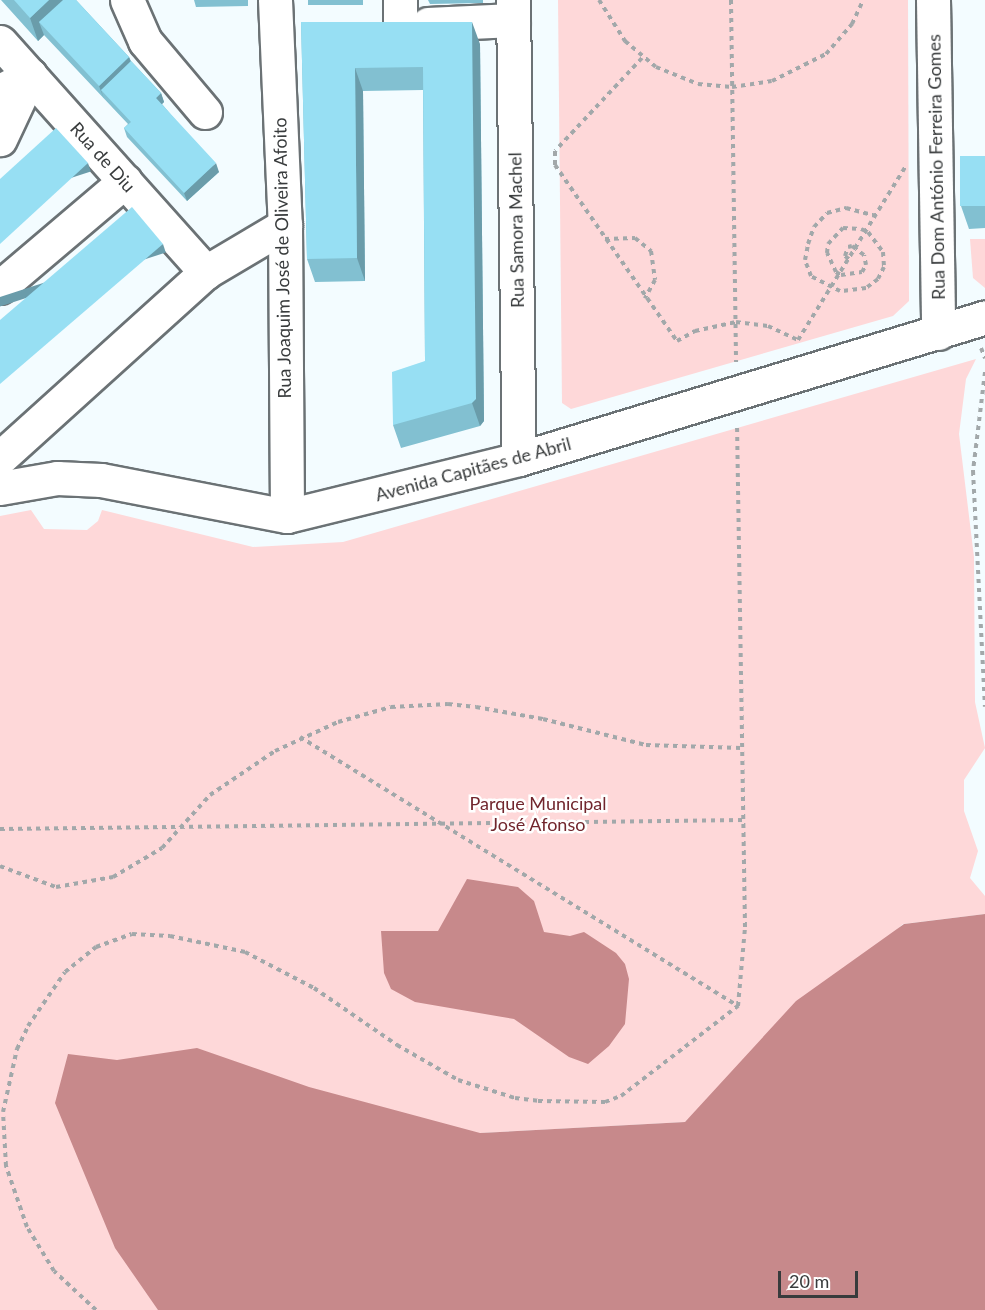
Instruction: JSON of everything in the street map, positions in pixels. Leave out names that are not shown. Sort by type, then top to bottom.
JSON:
[{"type":"street","points":[[127,0],[145,41],[204,112]]},
{"type":"street","name":"Rua Dom António Ferreira Gomes","points":[[933,0],[938,333]]},
{"type":"street","points":[[366,27],[400,13],[513,10]]},
{"type":"street","name":"Rua Samora Machel","points":[[513,10],[519,459]]},
{"type":"street","points":[[275,16],[309,30]]},
{"type":"street","name":"Rua Joaquim José de Oliveira Afoito","points":[[275,16],[285,225],[286,516]]},
{"type":"street","name":"Rua de Diu","points":[[0,42],[206,272]]},
{"type":"street","points":[[0,91],[30,75]]},
{"type":"street","points":[[0,139],[30,75]]},
{"type":"street","points":[[0,287],[125,181]]},
{"type":"street","points":[[2,452],[206,272],[285,225]]},
{"type":"street","name":"Avenida Capitães de Abril","points":[[0,488],[57,478],[101,480],[286,516],[519,459],[985,317]]},
{"type":"path","points":[[599,0],[611,23],[642,58],[698,84],[732,87],[771,81],[826,54],[852,24],[863,0]]},
{"type":"path","points":[[96,1310],[54,1271],[31,1236],[6,1166],[3,1112],[17,1049],[28,1026],[65,972],[96,947],[141,934],[212,943],[245,952],[314,987],[397,1045],[458,1080],[506,1096],[538,1101],[605,1102],[621,1096],[738,1006],[745,927],[731,0]]},
{"type":"path","points":[[642,58],[555,151],[555,165],[645,298],[677,341],[695,331],[736,322],[768,326],[798,340],[911,158]]},
{"type":"path","points":[[850,260],[845,256],[848,247],[854,247],[866,265],[862,272],[841,275],[836,272],[826,253],[828,243],[843,228],[868,232],[883,252],[884,267],[878,279],[860,289],[829,288],[811,276],[806,260],[814,227],[827,213],[846,208],[875,216]]},
{"type":"path","points":[[605,239],[615,236],[635,238],[651,251],[656,280],[645,298]]},
{"type":"path","points":[[985,372],[973,471],[985,707]]},
{"type":"path","points":[[0,866],[56,886],[90,882],[133,868],[182,828],[210,795],[300,737],[391,708],[448,704],[543,719],[646,745],[741,748]]},
{"type":"path","points":[[300,737],[738,1006]]},
{"type":"path","points":[[0,829],[742,820]]},
{"type":"green space","points":[[558,0],[908,0],[909,301],[893,316],[571,409],[562,403]]},
{"type":"green space","points":[[970,239],[985,239],[985,288],[973,278]]},
{"type":"green space","name":"Parque Municipal José Afonso","points":[[976,359],[966,379],[959,434],[974,557],[975,702],[985,748],[964,780],[964,811],[978,851],[970,878],[985,896],[985,914],[903,924],[685,1122],[480,1133],[985,1310],[0,1310],[0,516],[31,510],[44,529],[87,530],[98,521],[102,510],[253,547],[343,542]]},
{"type":"shaded area","points":[[467,879],[518,887],[534,901],[544,932],[570,936],[584,932],[616,953],[625,964],[629,979],[625,1024],[609,1046],[588,1064],[569,1057],[514,1019],[415,1002],[391,989],[384,973],[381,931],[438,931]]},
{"type":"shaded area","points":[[985,914],[985,1310],[158,1310],[115,1248],[55,1103],[68,1054],[117,1060],[197,1048],[309,1087],[480,1133],[685,1122],[796,1001],[904,924]]},
{"type":"building","points":[[14,0],[49,0],[30,18]]},
{"type":"building","points":[[63,0],[76,0],[129,57],[99,86],[39,22]]},
{"type":"building","points":[[301,22],[472,22],[476,399],[472,403],[393,425],[392,372],[425,361],[423,67],[355,68],[357,258],[307,259]]},
{"type":"building","points":[[131,61],[161,93],[156,98],[216,163],[184,193],[124,128],[131,122],[101,90]]},
{"type":"building","points":[[56,128],[88,163],[0,244],[0,179]]},
{"type":"building","points":[[960,156],[985,156],[985,206],[960,206]]},
{"type":"building","points":[[132,207],[163,244],[0,384],[0,320]]}]
